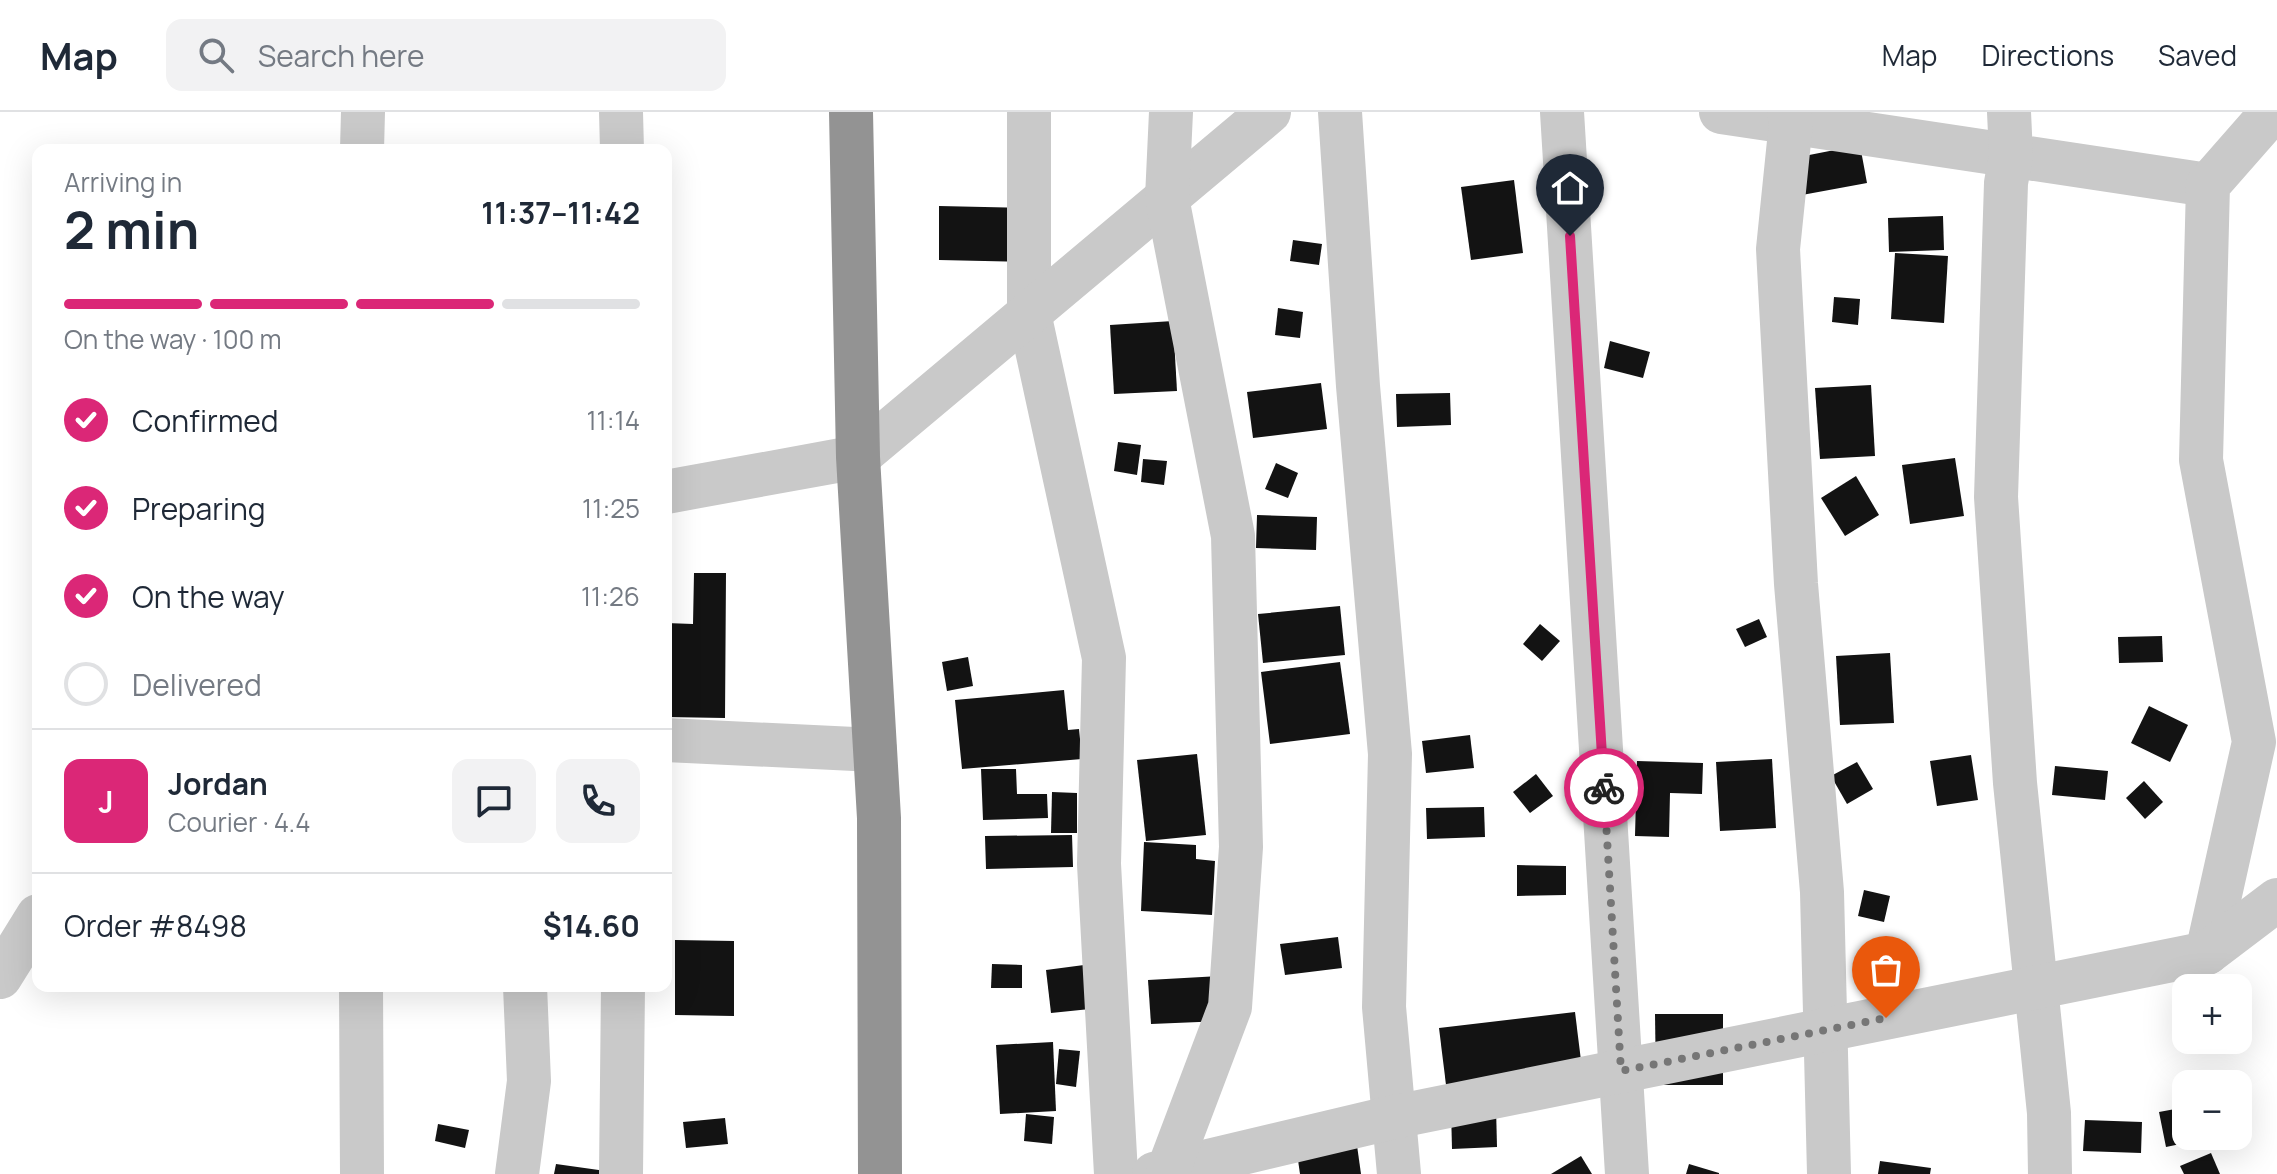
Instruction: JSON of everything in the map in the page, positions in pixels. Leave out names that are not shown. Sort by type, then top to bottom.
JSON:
[{"type":"highway","points":[[851,112],[858,457],[879,833],[880,1174]]},
{"type":"street","points":[[362,144],[363,112]]},
{"type":"street","points":[[621,112],[622,144]]},
{"type":"street","points":[[1029,112],[1029,313],[1104,658],[1099,864],[1116,1174]]},
{"type":"street","points":[[1165,1173],[1230,1007],[1241,847],[1233,536],[1167,198],[1171,112]]},
{"type":"street","points":[[672,491],[858,457],[1269,112]]},
{"type":"street","points":[[1340,112],[1358,386],[1390,754],[1384,1007],[1399,1174]]},
{"type":"street","points":[[1562,112],[1627,1174]]},
{"type":"street","points":[[1721,112],[1790,117],[2208,185]]},
{"type":"street","points":[[2009,112],[2011,155],[2006,183],[1996,497],[2015,783],[2049,1113],[2050,1174]]},
{"type":"street","points":[[2207,953],[2254,742],[2201,460],[2208,185],[2272,112]]},
{"type":"street","points":[[1790,117],[1778,249],[1796,584],[1822,892],[1829,1174]]},
{"type":"street","points":[[672,740],[875,750]]},
{"type":"street","points":[[1165,1173],[1394,1117],[2207,953],[2277,900]]},
{"type":"street","points":[[0,977],[32,926]]},
{"type":"street","points":[[361,992],[362,1174]]},
{"type":"street","points":[[517,1174],[529,1081],[525,992]]},
{"type":"street","points":[[621,1174],[623,992]]},
{"type":"building","points":[[1860,145],[1867,183],[1802,195],[1794,158]]},
{"type":"building","points":[[1514,180],[1523,253],[1471,260],[1461,187]]},
{"type":"building","points":[[939,206],[1033,208],[1032,262],[939,260]]},
{"type":"building","points":[[1943,216],[1944,250],[1889,252],[1888,218]]},
{"type":"building","points":[[1293,240],[1322,244],[1319,265],[1290,261]]},
{"type":"building","points":[[1895,253],[1948,256],[1944,323],[1891,319]]},
{"type":"building","points":[[1834,297],[1860,299],[1858,325],[1832,322]]},
{"type":"building","points":[[1278,308],[1303,312],[1300,338],[1275,335]]},
{"type":"building","points":[[1173,321],[1177,391],[1114,394],[1110,325]]},
{"type":"building","points":[[1610,341],[1650,352],[1643,378],[1604,368]]},
{"type":"building","points":[[1321,383],[1327,429],[1253,438],[1247,392]]},
{"type":"building","points":[[1871,385],[1875,456],[1820,459],[1815,388]]},
{"type":"building","points":[[1450,393],[1451,425],[1397,427],[1396,394]]},
{"type":"building","points":[[1118,442],[1141,445],[1137,475],[1114,471]]},
{"type":"building","points":[[1955,458],[1964,516],[1910,524],[1902,465]]},
{"type":"building","points":[[1143,459],[1167,461],[1164,485],[1141,482]]},
{"type":"building","points":[[1276,463],[1298,473],[1288,498],[1265,489]]},
{"type":"building","points":[[1856,476],[1879,515],[1845,536],[1821,498]]},
{"type":"building","points":[[1257,515],[1317,517],[1316,550],[1256,548]]},
{"type":"building","points":[[694,573],[726,573],[725,718],[672,717],[672,623],[693,624]]},
{"type":"building","points":[[1340,606],[1345,655],[1263,663],[1258,614]]},
{"type":"building","points":[[1759,619],[1767,637],[1745,647],[1736,629]]},
{"type":"building","points":[[1540,624],[1560,641],[1542,661],[1523,644]]},
{"type":"building","points":[[2162,636],[2163,662],[2119,663],[2118,637]]},
{"type":"building","points":[[1890,653],[1894,723],[1840,725],[1836,656]]},
{"type":"building","points":[[968,657],[973,686],[947,691],[942,662]]},
{"type":"building","points":[[1340,662],[1350,734],[1270,744],[1261,672]]},
{"type":"building","points":[[1064,690],[1068,730],[1079,729],[1082,759],[962,769],[955,700]]},
{"type":"building","points":[[2149,706],[2188,725],[2170,762],[2131,743]]},
{"type":"building","points":[[1470,735],[1474,768],[1426,773],[1422,741]]},
{"type":"building","points":[[1197,754],[1206,835],[1146,841],[1137,760]]},
{"type":"building","points":[[1971,755],[1978,800],[1937,806],[1930,761]]},
{"type":"building","points":[[1772,759],[1776,828],[1720,831],[1716,762]]},
{"type":"building","points":[[1637,761],[1703,763],[1702,794],[1670,793],[1669,837],[1635,836]]},
{"type":"building","points":[[1857,762],[1873,789],[1847,804],[1831,776]]},
{"type":"building","points":[[2055,766],[2108,771],[2105,800],[2052,795]]},
{"type":"building","points":[[981,769],[1016,769],[1017,794],[1047,794],[1048,818],[983,820]]},
{"type":"building","points":[[1536,774],[1553,796],[1530,813],[1513,792]]},
{"type":"building","points":[[2144,781],[2163,802],[2145,819],[2126,798]]},
{"type":"building","points":[[1052,792],[1077,793],[1077,833],[1051,833]]},
{"type":"building","points":[[1484,807],[1485,837],[1427,839],[1426,808]]},
{"type":"building","points":[[1072,835],[1073,867],[986,869],[985,836]]},
{"type":"building","points":[[1144,842],[1196,845],[1196,859],[1215,861],[1212,915],[1141,911]]},
{"type":"building","points":[[1517,865],[1566,866],[1566,895],[1517,896]]},
{"type":"building","points":[[1864,890],[1890,896],[1884,922],[1858,916]]},
{"type":"building","points":[[1338,937],[1342,968],[1285,975],[1280,944]]},
{"type":"building","points":[[675,940],[734,941],[734,1016],[675,1015]]},
{"type":"building","points":[[992,964],[1022,965],[1022,988],[991,988]]},
{"type":"building","points":[[1084,965],[1090,1009],[1051,1013],[1046,970]]},
{"type":"building","points":[[1220,976],[1223,1021],[1151,1024],[1148,980]]},
{"type":"building","points":[[1575,1012],[1583,1077],[1447,1093],[1439,1028]]},
{"type":"building","points":[[1655,1014],[1723,1014],[1723,1085],[1656,1085]]},
{"type":"building","points":[[1053,1042],[1056,1111],[1000,1114],[996,1045]]},
{"type":"building","points":[[1059,1049],[1080,1051],[1076,1087],[1056,1084]]},
{"type":"building","points":[[1496,1107],[1497,1147],[1452,1149],[1451,1109]]},
{"type":"building","points":[[2172,1110],[2172,1146],[2166,1147],[2159,1112]]},
{"type":"building","points":[[1026,1114],[1054,1117],[1052,1144],[1024,1141]]},
{"type":"building","points":[[725,1118],[728,1144],[686,1148],[683,1122]]},
{"type":"building","points":[[2085,1120],[2142,1122],[2141,1153],[2083,1151]]},
{"type":"building","points":[[438,1124],[469,1130],[465,1148],[435,1141]]},
{"type":"building","points":[[1354,1124],[1361,1174],[1300,1174],[1294,1132]]},
{"type":"building","points":[[2211,1153],[2220,1174],[2184,1174],[2180,1166]]},
{"type":"building","points":[[1581,1156],[1592,1174],[1551,1174]]},
{"type":"building","points":[[1880,1161],[1931,1168],[1930,1174],[1878,1174]]},
{"type":"building","points":[[556,1164],[613,1172],[613,1174],[554,1174]]},
{"type":"building","points":[[1689,1164],[1719,1173],[1719,1174],[1686,1174]]},
{"type":"way so far","points":[[1604,788],[1621,1071],[1886,1018]]},
{"type":"route","points":[[1570,236],[1604,788]]}]
